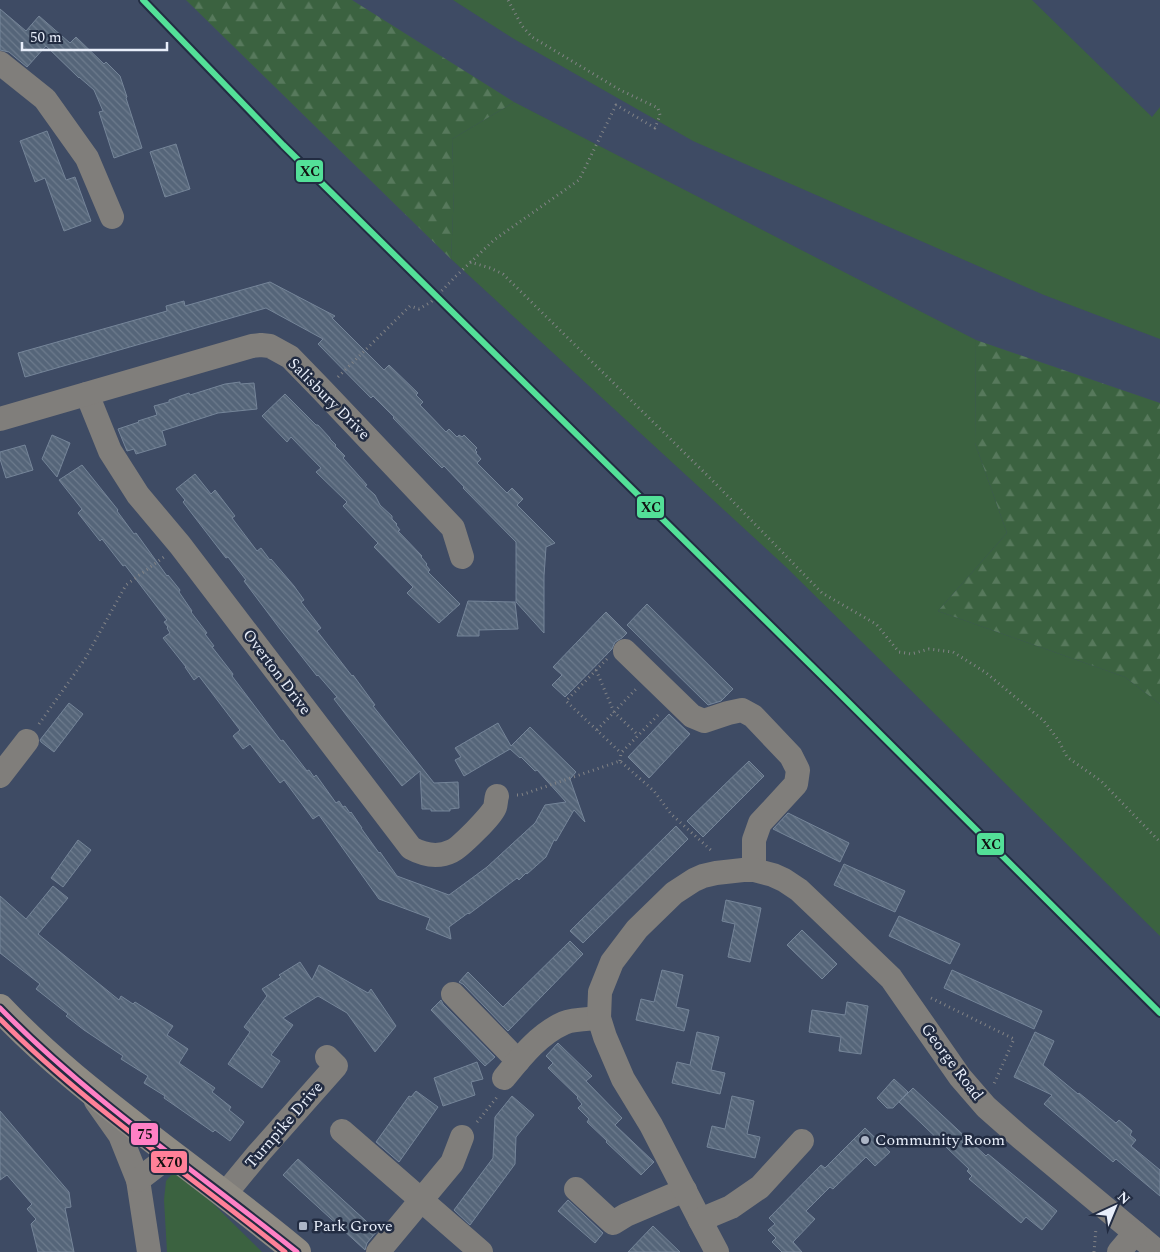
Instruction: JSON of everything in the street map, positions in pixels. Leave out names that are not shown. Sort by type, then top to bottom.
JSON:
[{"type":"main road","points":[[0,1008],[61,1067],[90,1091],[225,1194],[297,1252]]},
{"type":"street","points":[[0,62],[45,98],[87,158],[112,217]]},
{"type":"street","name":"Salisbury Drive","points":[[0,419],[252,346],[270,346],[290,357],[453,528],[462,557]]},
{"type":"street","name":"Overton Drive","points":[[87,394],[110,452],[138,496],[180,545],[411,848],[420,853],[430,855],[453,851],[486,820],[495,808],[497,796]]},
{"type":"street","points":[[625,651],[692,716],[704,721],[742,710],[753,716],[791,756],[798,770],[796,784],[760,823],[744,871]]},
{"type":"street","points":[[0,776],[27,741]]},
{"type":"street","name":"George Road","points":[[717,1252],[651,1125],[623,1079],[599,1018],[600,992],[612,962],[637,929],[674,893],[694,880],[716,873],[744,871],[773,875],[799,890],[891,978],[960,1077],[986,1107],[1158,1252]]},
{"type":"street","points":[[453,994],[511,1069],[548,1032],[565,1022],[599,1018]]},
{"type":"street","name":"Turnpike Drive","points":[[225,1194],[336,1066],[327,1057]]},
{"type":"street","points":[[90,1091],[120,1136],[138,1180],[149,1252]]},
{"type":"street","points":[[342,1131],[481,1252]]},
{"type":"street","points":[[378,1252],[452,1163],[462,1137]]},
{"type":"street","points":[[700,1220],[731,1207],[760,1188],[802,1141]]},
{"type":"street","points":[[138,1180],[172,1154]]},
{"type":"street","points":[[576,1189],[613,1223],[626,1215],[685,1190]]},
{"type":"street","points":[[1119,1252],[1134,1233]]},
{"type":"path","points":[[323,391],[410,306],[419,309],[431,302],[494,240],[579,180],[616,105],[655,128],[660,115],[658,108],[620,90],[532,37],[522,26],[508,0]]},
{"type":"path","points":[[470,262],[503,274],[714,482],[822,593],[876,624],[899,652],[911,654],[929,649],[953,652],[985,672],[1044,721],[1059,741],[1067,757],[1101,781],[1160,842]]},
{"type":"path","points":[[27,741],[84,660],[126,584],[180,545]]},
{"type":"path","points":[[621,753],[566,701],[620,646],[625,651]]},
{"type":"path","points":[[596,670],[614,712],[638,736]]},
{"type":"path","points":[[597,730],[650,674]]},
{"type":"path","points":[[620,761],[621,753],[674,698]]},
{"type":"path","points":[[497,796],[521,795],[620,761]]},
{"type":"path","points":[[620,761],[654,791],[671,814],[744,871]]},
{"type":"path","points":[[926,995],[1014,1039],[993,1086]]},
{"type":"path","points":[[462,1137],[504,1090],[511,1069]]},
{"type":"green space","points":[[186,0],[352,0],[514,102],[452,139],[454,191],[451,259]]},
{"type":"green space","points":[[453,0],[1032,0],[1152,117],[1160,107],[1160,339],[1044,295],[693,141],[514,39]]},
{"type":"green space","points":[[514,102],[976,340],[975,443],[1007,533],[938,611],[1125,677],[1160,704],[1160,936],[786,567],[451,259],[454,191],[452,139]]},
{"type":"green space","points":[[976,340],[1160,403],[1160,704],[1125,677],[938,611],[1007,533],[975,443]]},
{"type":"green space","points":[[172,1174],[183,1174],[262,1252],[167,1252],[164,1200],[166,1181]]},
{"type":"building","points":[[0,9],[26,31],[39,16],[70,43],[76,37],[104,64],[106,62],[120,76],[142,148],[114,158],[99,112],[103,111],[94,90],[46,46],[27,67],[9,52],[0,50]]},
{"type":"building","points":[[47,131],[66,180],[75,177],[91,221],[64,231],[45,178],[35,182],[20,141]]},
{"type":"building","points":[[176,144],[190,189],[165,197],[150,152]]},
{"type":"building","points":[[270,282],[335,316],[332,318],[384,370],[389,365],[418,393],[416,395],[423,402],[420,405],[446,432],[449,429],[457,437],[464,435],[477,448],[475,450],[476,453],[481,459],[477,463],[507,493],[512,488],[523,499],[517,505],[555,543],[546,547],[544,633],[516,602],[516,542],[444,466],[442,468],[373,396],[371,398],[318,344],[323,339],[266,308],[25,377],[18,353],[167,311],[166,306],[184,301],[185,306]]},
{"type":"building","points":[[240,382],[240,384],[254,383],[257,409],[218,413],[162,431],[166,445],[136,454],[134,449],[127,451],[118,429],[157,415],[154,406],[189,393],[190,395],[225,384]]},
{"type":"building","points":[[285,394],[336,445],[345,456],[343,458],[367,485],[365,486],[375,495],[380,505],[392,516],[400,530],[398,531],[422,556],[430,570],[428,572],[460,604],[439,623],[407,593],[413,587],[374,547],[378,543],[343,506],[347,502],[316,472],[321,468],[291,437],[287,442],[262,416]]},
{"type":"building","points":[[52,435],[70,443],[57,477],[42,459]]},
{"type":"building","points":[[25,445],[33,470],[6,478],[0,459],[0,452]]},
{"type":"building","points":[[82,465],[118,510],[134,534],[136,533],[167,576],[180,590],[179,592],[191,612],[207,633],[205,634],[214,646],[212,647],[281,741],[283,740],[307,771],[309,770],[314,777],[316,775],[336,803],[339,801],[343,807],[345,806],[351,812],[397,876],[449,895],[487,867],[535,823],[545,805],[566,802],[537,770],[535,771],[510,749],[464,776],[455,760],[461,757],[455,748],[498,723],[511,746],[530,727],[576,772],[570,779],[585,822],[574,810],[556,841],[554,840],[546,857],[519,880],[517,878],[449,927],[451,939],[426,929],[430,918],[379,899],[319,815],[313,819],[284,780],[280,783],[250,744],[243,749],[233,736],[240,730],[199,676],[194,680],[163,638],[170,633],[164,622],[167,620],[125,565],[123,566],[102,539],[100,541],[78,513],[82,509],[59,480]]},
{"type":"building","points":[[195,474],[211,494],[215,490],[235,516],[232,518],[257,551],[261,548],[294,586],[304,600],[301,602],[321,628],[317,631],[353,675],[375,705],[373,706],[434,783],[458,782],[459,808],[450,809],[450,811],[422,809],[420,771],[402,786],[334,699],[337,697],[317,676],[244,581],[246,580],[228,557],[226,558],[183,502],[185,500],[176,489]]},
{"type":"building","points":[[468,601],[515,602],[518,629],[479,630],[479,636],[457,636]]},
{"type":"building","points":[[647,604],[733,689],[721,701],[708,705],[627,625]]},
{"type":"building","points":[[606,612],[627,633],[615,642],[612,649],[565,697],[552,685],[562,675],[553,667]]},
{"type":"building","points":[[69,703],[83,714],[54,752],[40,740]]},
{"type":"building","points":[[669,714],[690,734],[649,778],[628,757]]},
{"type":"building","points":[[749,761],[764,776],[703,837],[687,821]]},
{"type":"building","points":[[788,813],[849,843],[840,862],[773,829]]},
{"type":"building","points":[[676,826],[688,839],[583,943],[570,931]]},
{"type":"building","points":[[78,840],[91,850],[63,887],[51,878]]},
{"type":"building","points":[[844,864],[905,891],[895,912],[834,885]]},
{"type":"building","points":[[53,886],[68,898],[38,934],[119,1000],[121,996],[133,1004],[135,1002],[173,1026],[167,1035],[188,1049],[179,1063],[215,1088],[212,1092],[231,1107],[229,1110],[244,1122],[230,1141],[215,1130],[213,1132],[164,1098],[165,1096],[144,1083],[148,1076],[121,1059],[123,1056],[66,1016],[68,1014],[36,989],[40,984],[0,953],[0,896],[26,919]]},
{"type":"building","points":[[726,900],[761,908],[750,962],[728,957],[735,924],[722,921]]},
{"type":"building","points":[[899,916],[960,944],[950,964],[889,936]]},
{"type":"building","points":[[802,930],[837,964],[822,979],[787,945]]},
{"type":"building","points":[[570,941],[583,954],[508,1031],[459,982],[468,972],[503,1007]]},
{"type":"building","points":[[300,962],[312,980],[319,965],[368,993],[371,989],[396,1026],[375,1052],[347,1013],[318,996],[283,1018],[293,1025],[271,1055],[280,1061],[262,1088],[228,1064],[250,1032],[244,1027],[267,996],[262,989],[281,977],[279,975]]},
{"type":"building","points":[[662,970],[683,975],[676,1007],[689,1010],[684,1031],[636,1020],[641,999],[654,1002]]},
{"type":"building","points":[[952,970],[1042,1011],[1034,1029],[944,988]]},
{"type":"building","points":[[441,1000],[495,1057],[485,1066],[431,1010]]},
{"type":"building","points":[[847,1002],[868,1006],[861,1054],[839,1051],[841,1037],[809,1032],[812,1010],[845,1015]]},
{"type":"building","points":[[697,1032],[719,1037],[711,1070],[725,1073],[720,1094],[672,1083],[677,1062],[690,1065]]},
{"type":"building","points":[[1035,1032],[1054,1041],[1043,1065],[1116,1123],[1119,1120],[1132,1131],[1130,1135],[1136,1140],[1131,1146],[1160,1170],[1160,1196],[1116,1159],[1113,1162],[1044,1104],[1052,1095],[1014,1077]]},
{"type":"building","points":[[558,1043],[592,1076],[586,1081],[622,1118],[615,1125],[654,1162],[641,1175],[587,1122],[589,1119],[578,1108],[582,1104],[578,1097],[548,1068],[553,1063],[546,1056]]},
{"type":"building","points":[[477,1062],[483,1079],[471,1082],[475,1095],[443,1106],[434,1078]]},
{"type":"building","points":[[894,1079],[908,1092],[893,1108],[887,1108],[877,1098]]},
{"type":"building","points":[[913,1088],[986,1156],[988,1154],[1057,1211],[1042,1230],[1026,1217],[1021,1223],[969,1179],[972,1176],[967,1171],[969,1169],[899,1102]]},
{"type":"building","points":[[416,1091],[438,1107],[399,1162],[376,1142],[409,1096],[411,1097]]},
{"type":"building","points":[[512,1096],[534,1115],[516,1137],[515,1164],[470,1225],[454,1210],[493,1158],[495,1117]]},
{"type":"building","points":[[732,1096],[754,1101],[747,1134],[760,1137],[755,1158],[707,1147],[712,1126],[725,1129]]},
{"type":"building","points":[[0,1111],[69,1192],[71,1207],[65,1208],[74,1252],[38,1252],[31,1224],[36,1219],[27,1209],[32,1204],[7,1175],[0,1180]]},
{"type":"building","points":[[865,1128],[890,1152],[875,1166],[866,1157],[833,1189],[830,1187],[806,1211],[815,1219],[793,1242],[802,1252],[782,1252],[772,1242],[776,1238],[768,1230],[775,1224],[769,1218],[821,1165],[825,1168]]},
{"type":"building","points":[[298,1159],[377,1231],[367,1243],[365,1250],[283,1175]]},
{"type":"building","points":[[568,1200],[603,1233],[595,1243],[558,1211]]},
{"type":"building","points":[[653,1226],[680,1252],[628,1252]]},
{"type":"transit line","name":"XC","points":[[143,0],[283,145],[834,688],[1160,1013]]},
{"type":"transit line","name":"75","points":[[0,1008],[34,1042],[107,1105],[297,1252]]},
{"type":"transit line","name":"X70","points":[[0,1019],[33,1051],[103,1111],[285,1252]]},
{"type":"place","name":"Community Room","points":[[865,1140]]},
{"type":"place","name":"Park Grove","points":[[303,1226]]}]
